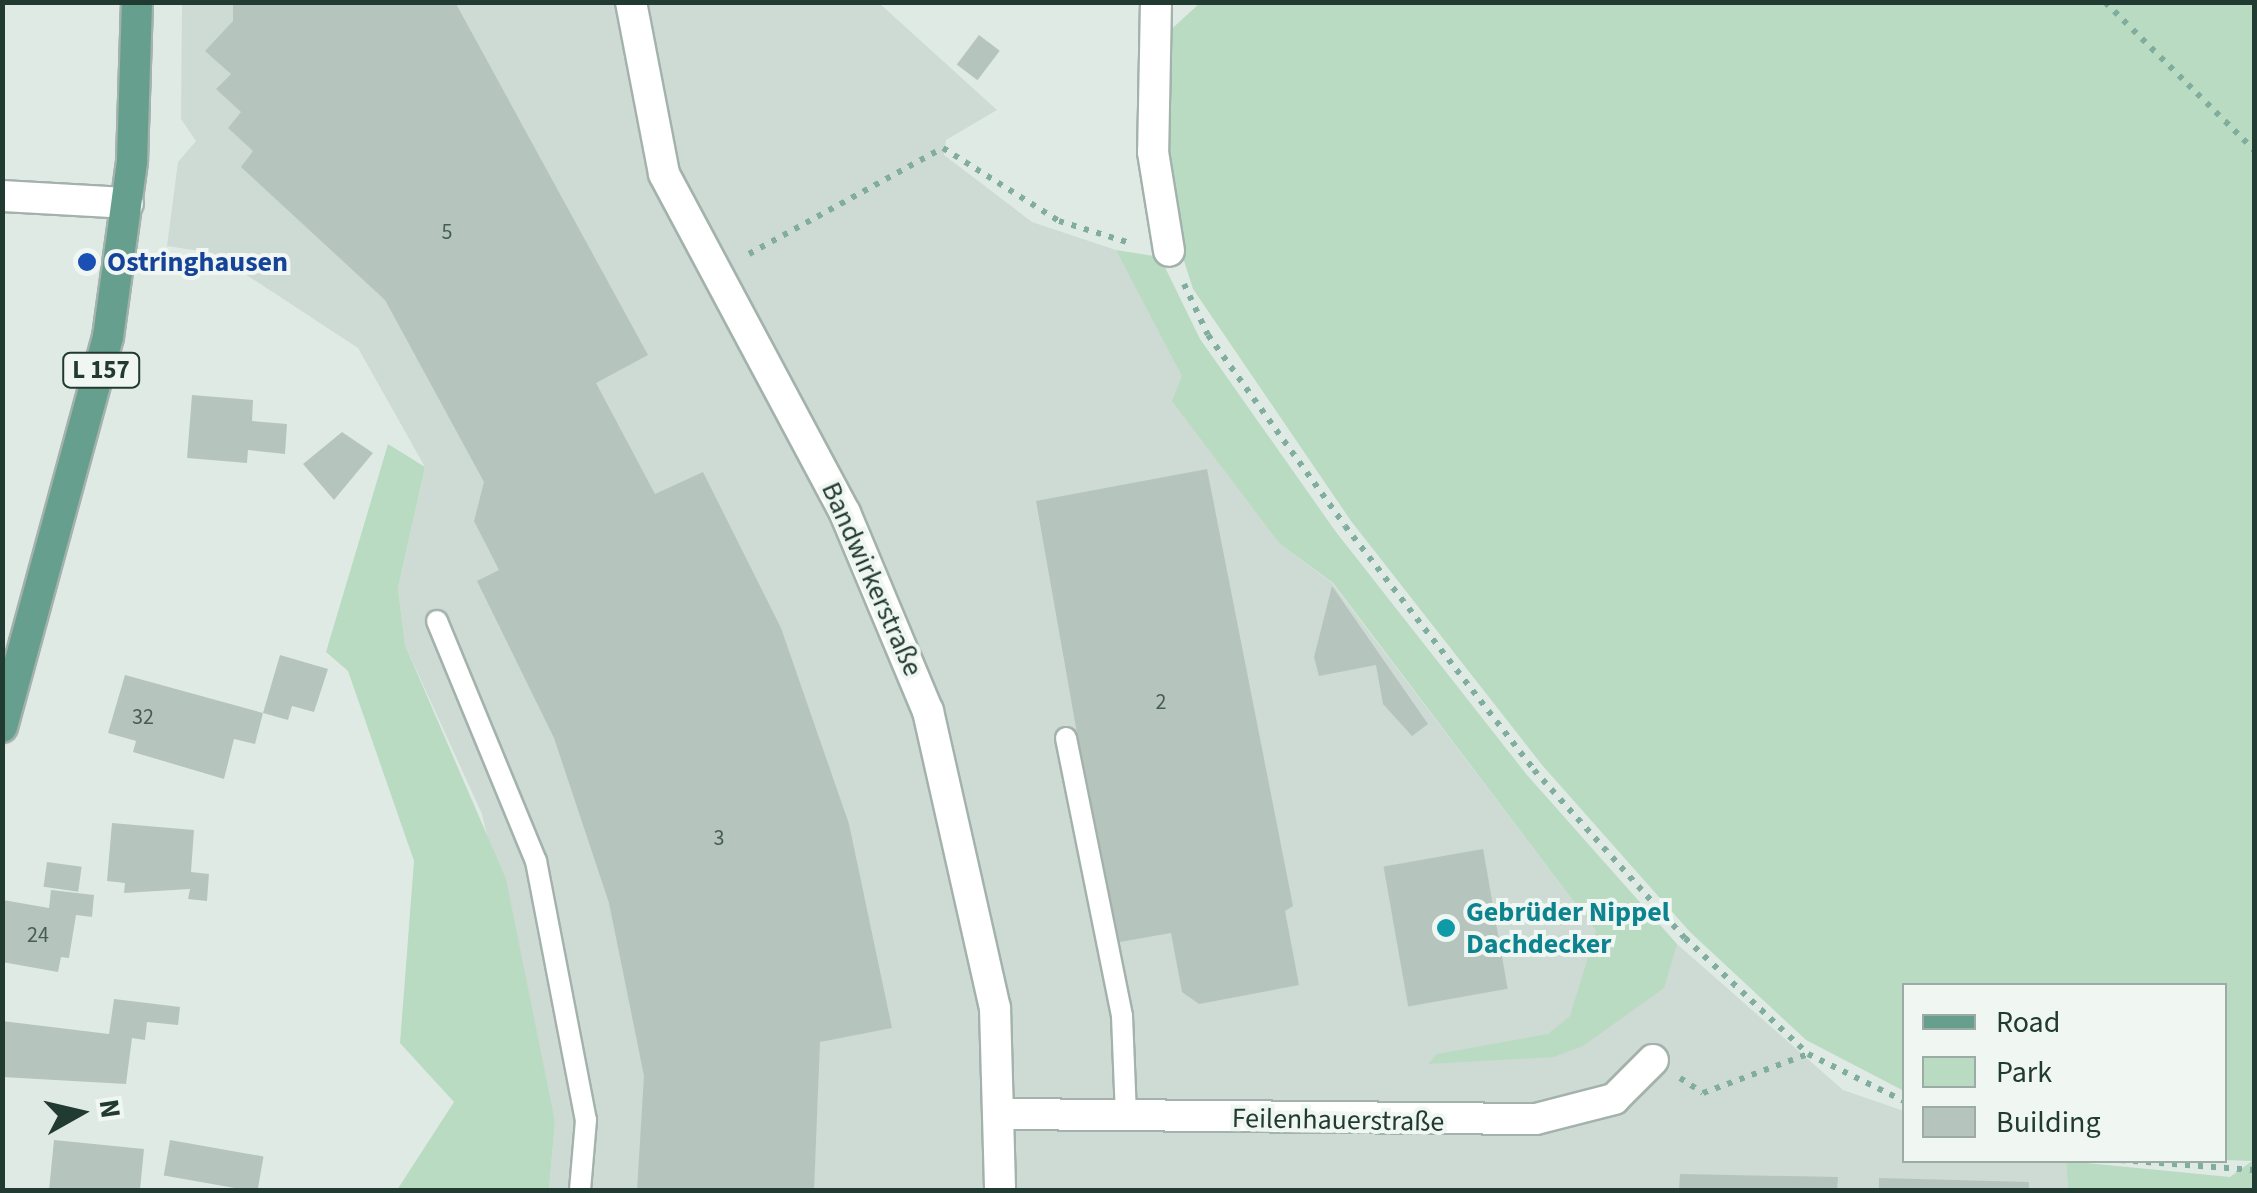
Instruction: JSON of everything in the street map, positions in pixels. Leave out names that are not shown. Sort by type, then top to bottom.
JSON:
[{"type":"main road","name":"L 157","points":[[2,727],[91,415],[128,204],[137,2]]},
{"type":"street","name":"Bandwirkerstraße","points":[[631,2],[647,122],[717,271],[845,513],[928,710],[973,884],[1005,1114],[1000,1190]]},
{"type":"street","points":[[1156,2],[1153,152],[1168,250]]},
{"type":"street","points":[[2,196],[128,204]]},
{"type":"street","name":"Feilenhauerstraße","points":[[1005,1114],[1536,1119],[1614,1098],[1653,1060]]},
{"type":"lane","points":[[437,621],[536,862],[586,1120],[580,1190]]},
{"type":"lane","points":[[1066,738],[1122,1016],[1126,1116]]},
{"type":"path","points":[[2105,2],[2254,150]]},
{"type":"path","points":[[717,271],[943,148],[1059,221],[1168,250],[1208,335],[1534,770],[1684,938],[1808,1054],[1902,1100]]},
{"type":"path","points":[[1653,1060],[1702,1093],[1808,1054]]},
{"type":"path","points":[[2160,1163],[2254,1170]]},
{"type":"shaded area","points":[[182,3],[879,3],[997,110],[946,140],[944,155],[1032,222],[1116,250],[1280,544],[1332,583],[1596,931],[1677,944],[1843,1090],[1902,1110],[1902,1163],[2066,1163],[2068,1190],[549,1190],[555,1122],[482,814],[405,645],[398,588],[425,467],[358,348],[213,253],[167,246],[178,162],[196,141],[181,119]]},
{"type":"green space","points":[[1201,2],[2254,3],[2254,1190],[2068,1190],[2066,1163],[2230,1177],[2252,1161],[2227,1160],[2227,983],[1902,983],[1902,1090],[1806,1040],[1690,932],[1542,765],[1351,521],[1193,289],[1167,208],[1165,35]]},
{"type":"green space","points":[[1116,250],[1160,257],[1200,339],[1336,532],[1527,775],[1677,944],[1664,988],[1583,1046],[1554,1057],[1428,1064],[1437,1054],[1548,1034],[1570,1016],[1596,931],[1333,583],[1280,544],[1172,401],[1182,376]]},
{"type":"green space","points":[[388,444],[425,467],[398,588],[405,645],[506,879],[555,1122],[549,1190],[397,1190],[454,1102],[400,1043],[414,861],[348,671],[326,652]]},
{"type":"building","points":[[233,2],[455,2],[648,355],[596,383],[655,494],[703,472],[781,628],[849,824],[892,1028],[820,1042],[814,1190],[637,1190],[644,1076],[609,903],[554,738],[477,581],[499,570],[474,521],[484,482],[385,300],[241,167],[253,151],[228,128],[241,112],[216,89],[231,74],[205,51],[233,21]]},
{"type":"building","points":[[979,35],[1000,51],[977,80],[957,65]]},
{"type":"building","points":[[192,395],[253,400],[252,421],[287,424],[285,454],[248,450],[247,463],[187,458]]},
{"type":"building","points":[[342,432],[373,453],[334,500],[303,464]]},
{"type":"building","points":[[1207,469],[1293,906],[1285,911],[1299,985],[1199,1004],[1182,992],[1171,933],[1114,943],[1036,501]]},
{"type":"building","points":[[1332,586],[1428,724],[1412,736],[1383,704],[1376,665],[1319,676],[1314,657]]},
{"type":"building","points":[[280,655],[328,669],[314,712],[292,706],[288,720],[263,713]]},
{"type":"building","points":[[125,675],[263,713],[255,744],[234,739],[224,779],[133,752],[136,741],[108,733]]},
{"type":"building","points":[[112,823],[194,830],[191,872],[209,874],[207,901],[188,899],[190,889],[124,893],[125,883],[107,881]]},
{"type":"building","name":"Gebrüder Nippel Dachdecker","points":[[1483,849],[1508,989],[1408,1006],[1384,867]]},
{"type":"building","points":[[47,862],[82,867],[78,892],[44,887]]},
{"type":"building","points":[[51,890],[94,895],[92,917],[76,915],[69,958],[61,957],[58,972],[2,962],[3,900],[49,908]]},
{"type":"building","points":[[114,999],[180,1007],[178,1025],[147,1022],[145,1040],[132,1038],[126,1084],[2,1077],[2,1021],[109,1034]]},
{"type":"building","points":[[54,1140],[144,1149],[140,1190],[49,1190]]},
{"type":"building","points":[[170,1140],[264,1156],[258,1190],[164,1175]]},
{"type":"building","points":[[1680,1174],[1838,1177],[1837,1190],[1679,1190]]},
{"type":"building","points":[[1879,1178],[2029,1182],[2029,1190],[1879,1190]]},
{"type":"place","name":"Ostringhausen","points":[[87,262]]},
{"type":"place","name":"Gebrüder Nippel Dachdecker","points":[[1446,928]]}]
